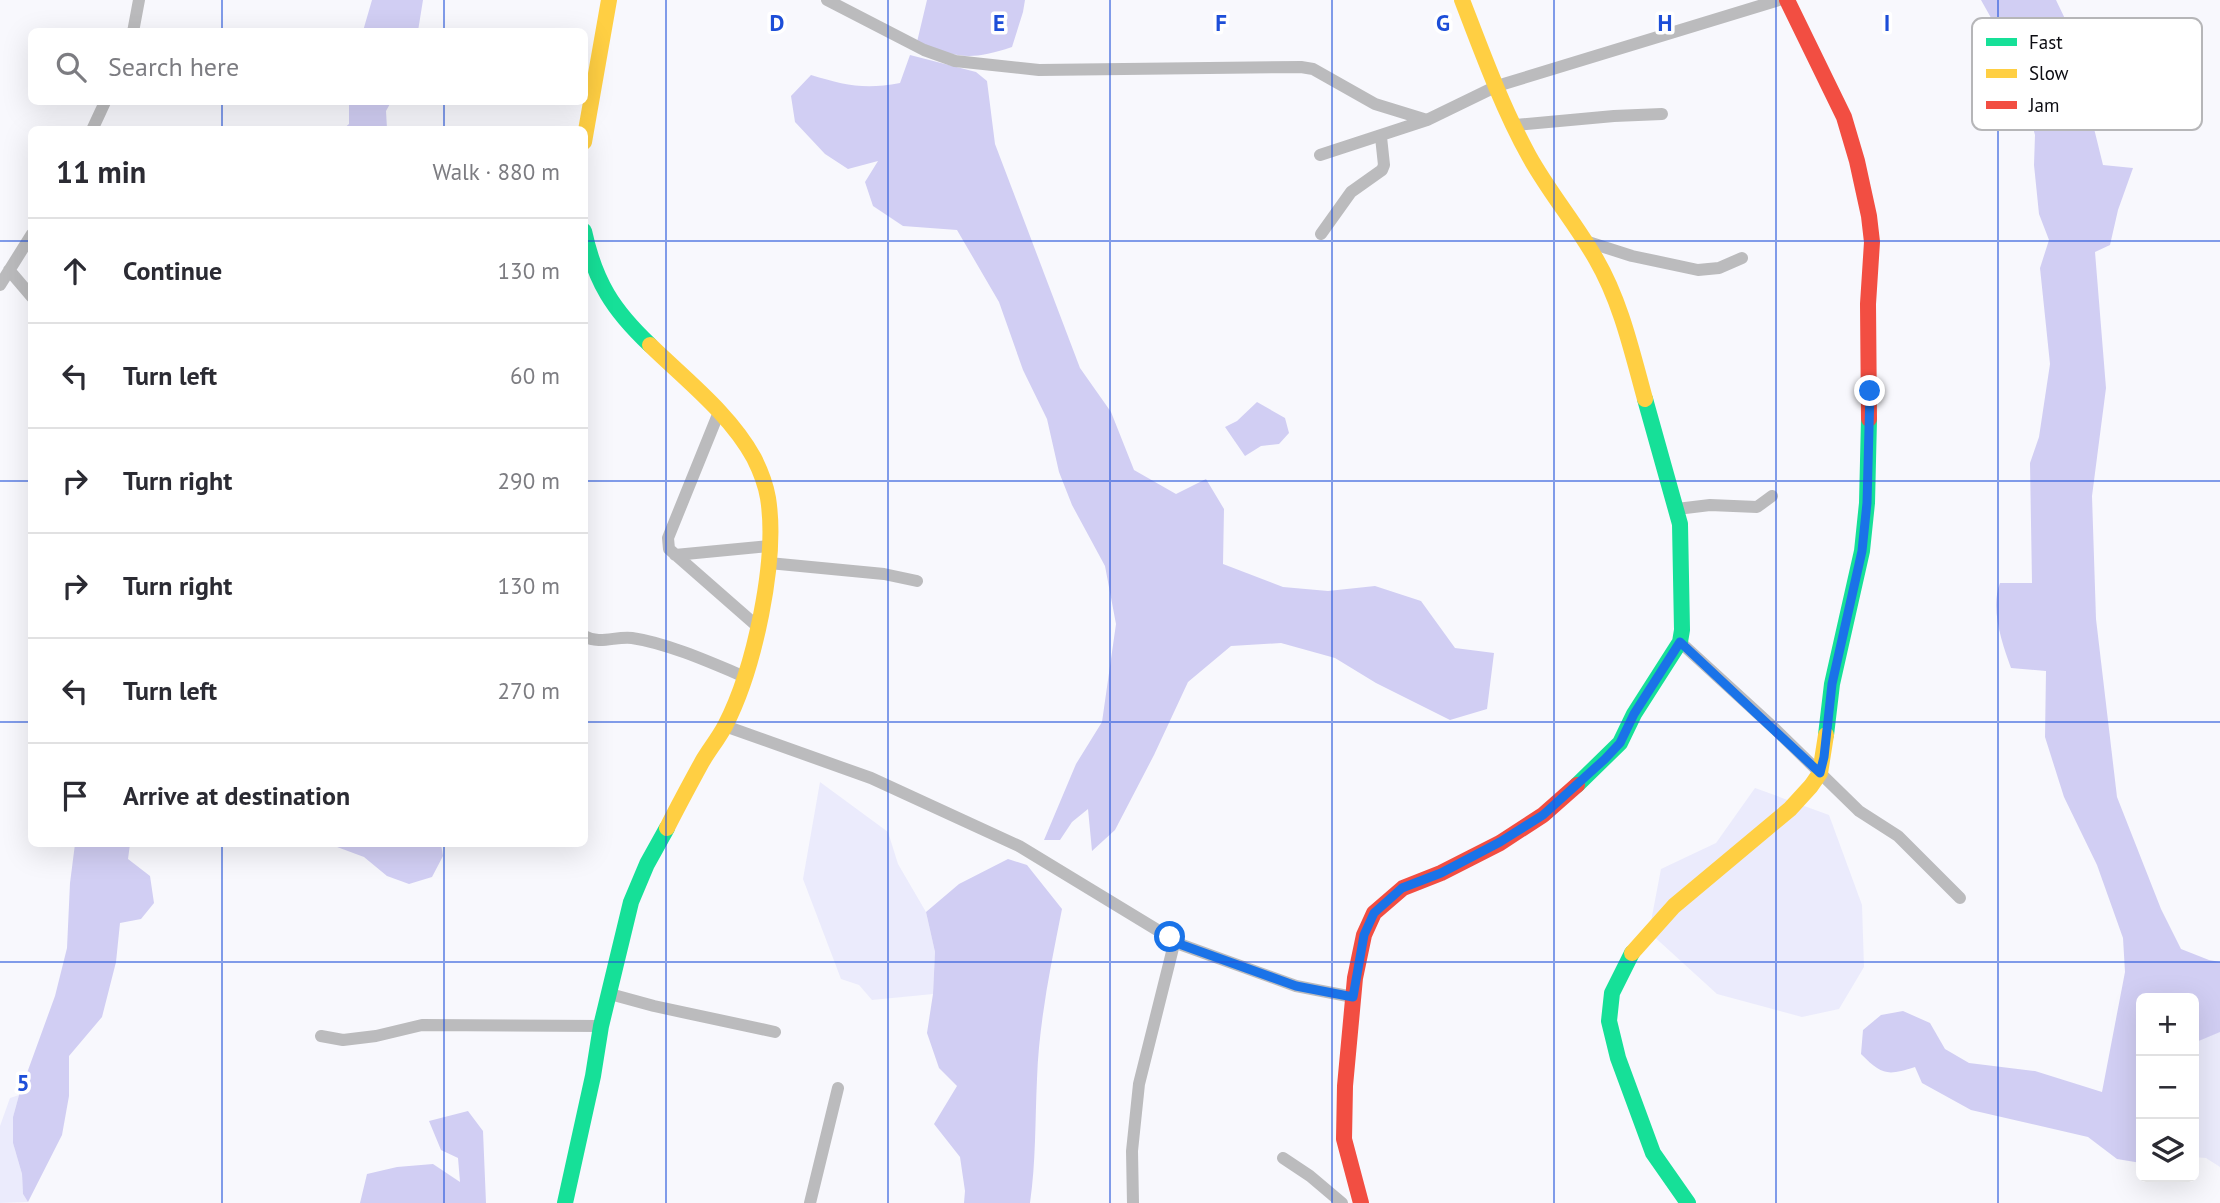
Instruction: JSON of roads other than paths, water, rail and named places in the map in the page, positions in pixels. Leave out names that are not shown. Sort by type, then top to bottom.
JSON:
[{"type":"street","points":[[134,28],[139,0]]},
{"type":"street","points":[[587,126],[609,0]]},
{"type":"street","points":[[827,0],[924,50],[955,61],[1039,70],[1301,67],[1314,69],[1375,104],[1427,120]]},
{"type":"street","points":[[1361,1203],[1344,1139],[1345,1086],[1353,997],[1364,935],[1374,913],[1402,888],[1441,873],[1500,842],[1543,815],[1605,759],[1620,743],[1634,714],[1680,642],[1682,630],[1680,524],[1620,313],[1603,272],[1546,185],[1515,125],[1462,0]]},
{"type":"street","points":[[1320,155],[1427,120],[1497,86],[1779,0]]},
{"type":"street","points":[[1688,1203],[1653,1153],[1618,1058],[1609,1021],[1612,993],[1633,951],[1648,932],[1674,906],[1790,809],[1820,773],[1832,684],[1862,551],[1867,503],[1870,391],[1868,304],[1872,242],[1869,216],[1844,117],[1787,0]]},
{"type":"street","points":[[94,126],[104,105]]},
{"type":"street","points":[[1515,125],[1662,114]]},
{"type":"street","points":[[1321,234],[1351,192],[1382,170],[1384,165],[1381,137]]},
{"type":"street","points":[[0,285],[28,240]]},
{"type":"street","points":[[1585,241],[1632,256],[1698,270],[1719,268],[1742,258]]},
{"type":"street","points":[[565,1203],[593,1076],[601,1026],[631,902],[703,760],[725,726],[745,677],[758,627],[769,564],[771,522],[768,495],[755,460],[737,433],[719,412],[624,320],[612,305],[588,254]]},
{"type":"street","points":[[9,270],[28,292]]},
{"type":"street","points":[[719,412],[668,538],[669,549],[758,627]]},
{"type":"street","points":[[1677,509],[1710,505],[1757,507],[1772,496]]},
{"type":"street","points":[[675,555],[769,546]]},
{"type":"street","points":[[769,564],[917,580]]},
{"type":"street","points":[[588,637],[600,641],[632,638],[706,661],[745,677]]},
{"type":"street","points":[[1680,642],[1859,811],[1898,836],[1960,898]]},
{"type":"street","points":[[725,726],[871,778],[1019,846],[1182,945],[1296,986],[1353,997]]},
{"type":"street","points":[[1133,1203],[1132,1151],[1139,1084],[1175,940]]},
{"type":"street","points":[[610,994],[775,1032]]},
{"type":"street","points":[[321,1036],[343,1040],[422,1025],[601,1026]]},
{"type":"street","points":[[810,1203],[838,1088]]},
{"type":"street","points":[[1283,1158],[1342,1203]]}]
